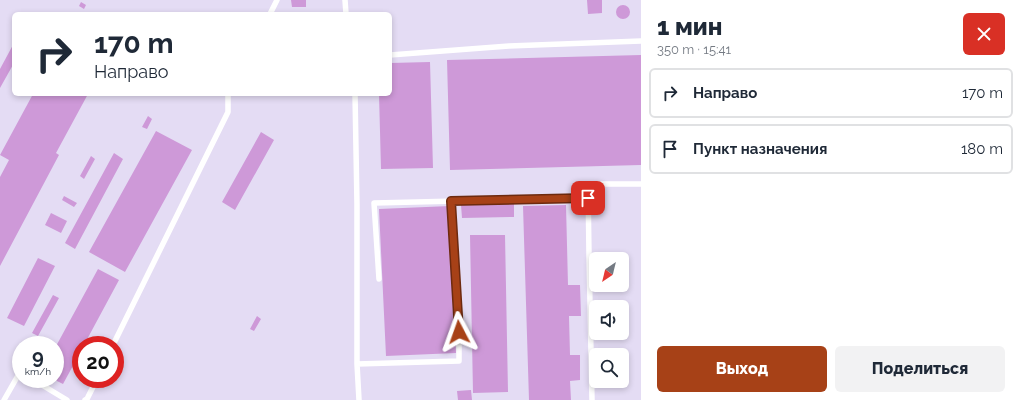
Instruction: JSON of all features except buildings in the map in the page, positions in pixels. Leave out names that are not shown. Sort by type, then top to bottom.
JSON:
[{"type":"street","points":[[271,12],[277,0]]},
{"type":"street","points":[[346,0],[346,12]]},
{"type":"street","points":[[392,55],[509,46],[641,41]]},
{"type":"street","points":[[117,336],[228,112],[228,96]]},
{"type":"street","points":[[355,96],[357,364],[359,400]]},
{"type":"street","points":[[592,400],[588,184],[641,184]]},
{"type":"street","points":[[379,279],[374,203],[588,198]]},
{"type":"street","points":[[357,364],[459,361],[459,332],[451,201]]},
{"type":"street","points":[[4,400],[12,386]]},
{"type":"street","points":[[47,388],[68,400]]},
{"type":"street","points":[[85,400],[92,388]]},
{"type":"route","points":[[459,332],[451,201],[588,198]]}]
